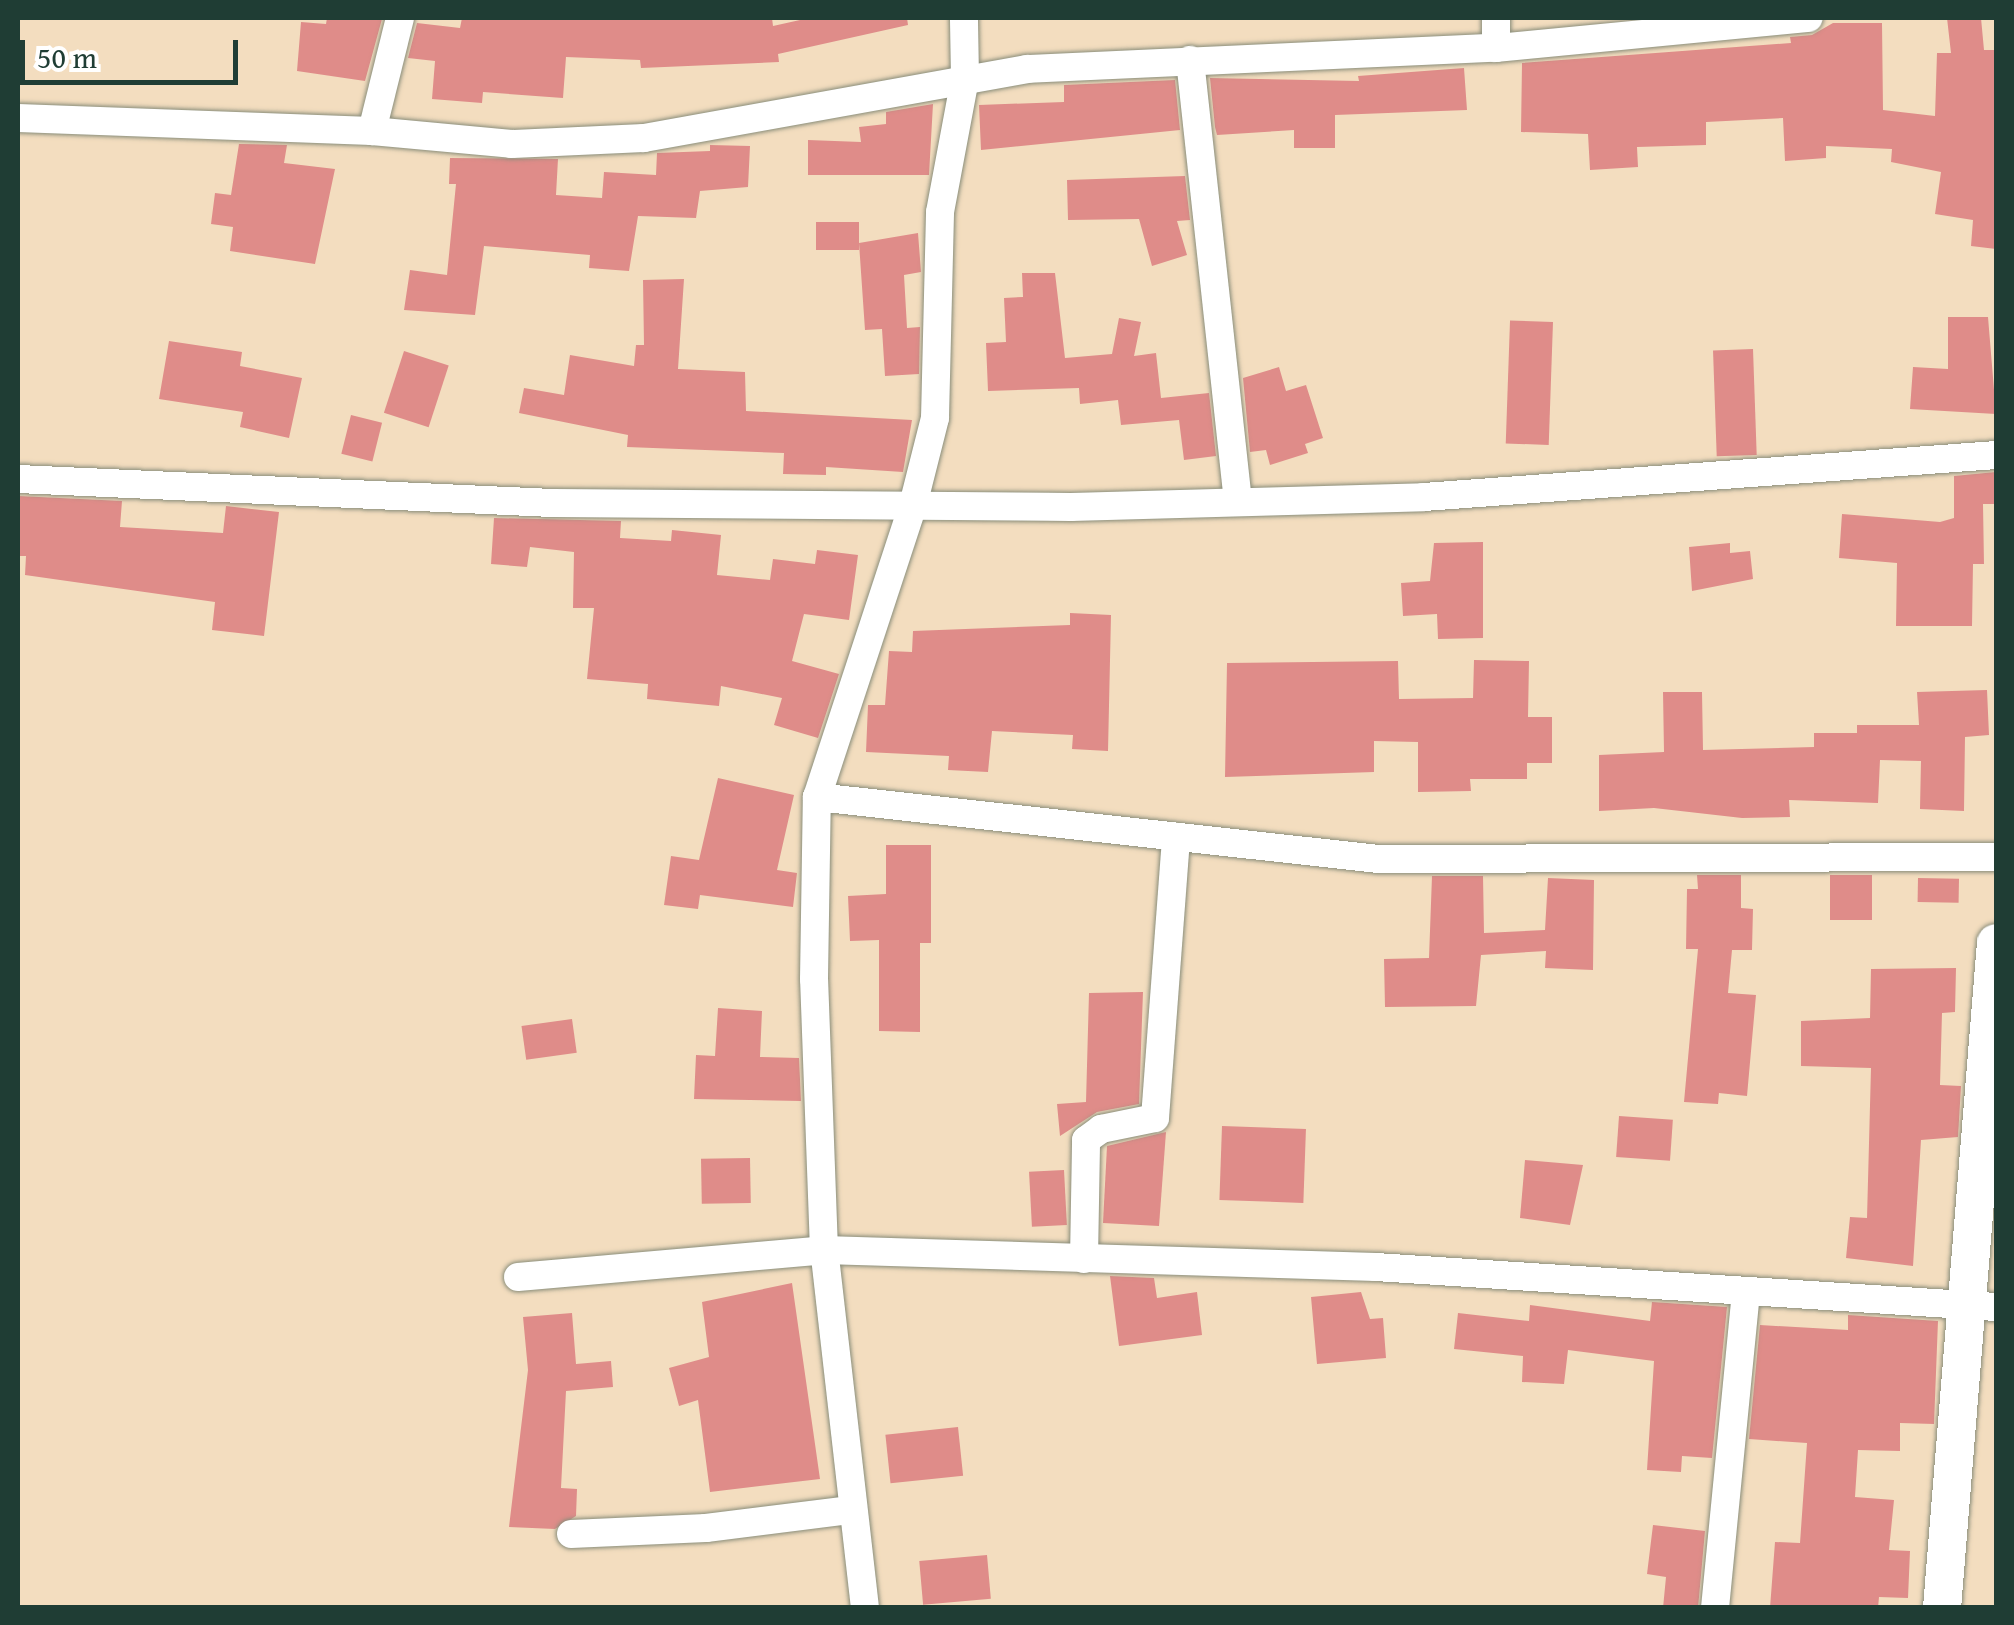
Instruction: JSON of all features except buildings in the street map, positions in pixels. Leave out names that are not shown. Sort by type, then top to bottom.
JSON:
[{"type":"street","points":[[372,131],[400,18]]},
{"type":"street","points":[[865,1608],[824,1250],[814,979],[817,797],[913,505],[941,372],[940,212],[965,78],[964,18]]},
{"type":"street","points":[[1496,18],[1496,48]]},
{"type":"street","points":[[18,118],[372,131],[512,144],[644,138],[965,78],[1190,60],[1496,48],[1809,18]]},
{"type":"street","points":[[1190,60],[1238,499]]},
{"type":"street","points":[[18,478],[553,503],[913,505],[1424,497],[1996,455]]},
{"type":"street","points":[[817,797],[1378,859],[1996,858]]},
{"type":"street","points":[[1084,1258],[1086,1140],[1101,1129],[1155,1118],[1176,837]]},
{"type":"street","points":[[1942,1608],[1980,1305],[1996,942]]},
{"type":"street","points":[[518,1277],[824,1250],[1376,1266],[1980,1305]]},
{"type":"street","points":[[1714,1608],[1746,1292]]},
{"type":"street","points":[[571,1534],[706,1528],[851,1510]]}]
